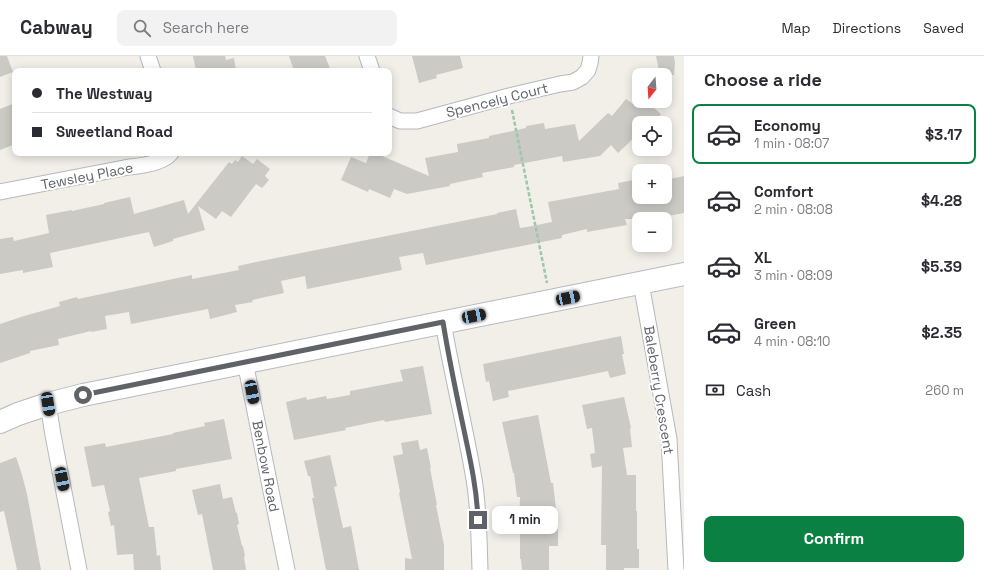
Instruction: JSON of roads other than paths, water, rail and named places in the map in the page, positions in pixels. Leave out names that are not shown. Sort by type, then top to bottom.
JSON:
[{"type":"main road","points":[[0,422],[48,404],[98,392],[684,274]]},
{"type":"street","points":[[148,56],[152,68]]},
{"type":"street","points":[[367,56],[371,68]]},
{"type":"street","name":"Spencely Court","points":[[392,117],[400,121],[417,120],[509,96],[573,82],[582,77],[588,70],[591,56]]},
{"type":"street","name":"Tewsley Place","points":[[0,192],[129,167],[142,166],[160,161],[169,156]]},
{"type":"street","name":"Baleberry Crescent","points":[[641,283],[669,439],[676,570]]},
{"type":"street","points":[[443,322],[474,479],[477,502],[480,570]]},
{"type":"street","name":"Benbow Road","points":[[245,362],[287,570]]},
{"type":"street","points":[[48,404],[79,570]]}]
